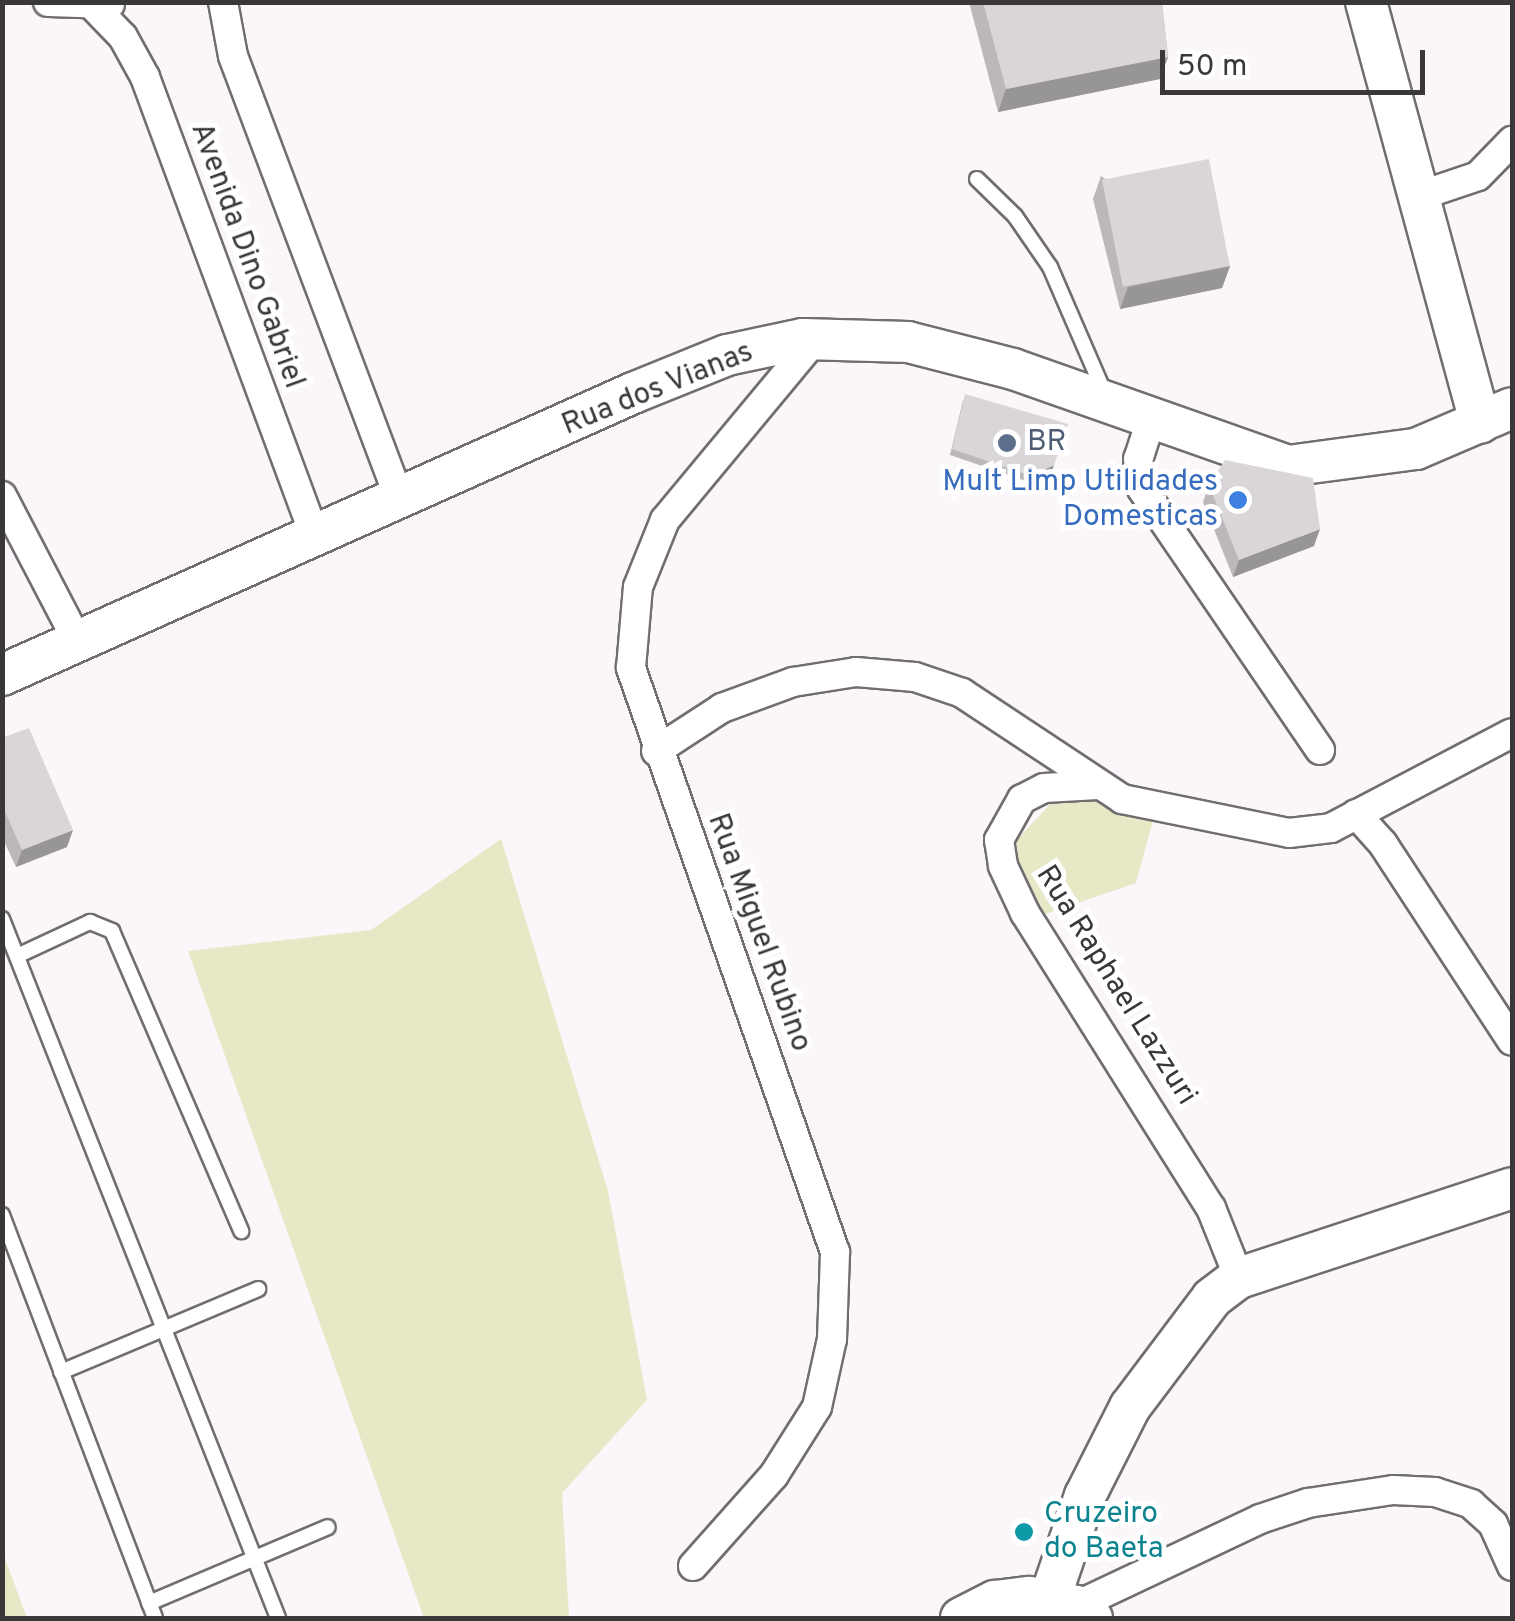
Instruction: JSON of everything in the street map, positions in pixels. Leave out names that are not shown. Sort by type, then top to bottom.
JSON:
[{"type":"street","points":[[48,2],[104,5]]},
{"type":"street","name":"Avenida Dino Gabriel","points":[[223,2],[232,56],[401,502]]},
{"type":"street","points":[[1366,2],[1416,197],[1496,415]]},
{"type":"street","name":"Avenida Dino Gabriel","points":[[104,5],[145,77],[316,539]]},
{"type":"street","points":[[1416,197],[1478,176],[1512,141]]},
{"type":"street","name":"Rua dos Vianas","points":[[2,676],[712,362],[818,336],[926,346],[1013,368],[1150,422],[1288,466],[1416,449],[1496,415]]},
{"type":"street","name":"Rua Miguel Rubino","points":[[693,1566],[774,1475],[818,1408],[832,1339],[835,1252],[656,751],[631,668],[638,587],[665,520],[818,336]]},
{"type":"street","points":[[1150,422],[1138,458],[1142,489],[1320,750]]},
{"type":"street","points":[[2,496],[78,642]]},
{"type":"street","points":[[656,751],[722,708],[794,682],[856,672],[915,676],[962,694],[1122,799],[1289,833],[1331,828],[1512,733]]},
{"type":"street","name":"Rua Raphael Lazzuri","points":[[1098,785],[1044,788],[1022,798],[999,840],[1003,866],[1025,913],[1211,1208],[1238,1278]]},
{"type":"street","points":[[1356,814],[1384,844],[1512,1042]]},
{"type":"street","points":[[1073,1607],[1085,1496],[1130,1407],[1186,1326],[1238,1278],[1512,1188]]},
{"type":"street","points":[[962,1618],[995,1601],[1073,1607],[1260,1519],[1308,1503],[1393,1490],[1435,1492],[1471,1504],[1493,1524],[1512,1566]]},
{"type":"lane","points":[[976,178],[1015,216],[1050,267],[1110,406]]},
{"type":"lane","points":[[2,919],[278,1618]]},
{"type":"lane","points":[[17,956],[90,922],[112,931],[242,1231]]},
{"type":"lane","points":[[2,1215],[156,1618]]},
{"type":"lane","points":[[61,1372],[258,1289]]},
{"type":"lane","points":[[150,1603],[328,1527]]},
{"type":"green space","points":[[1055,799],[1117,799],[1155,813],[1136,883],[1037,917],[1011,846]]},
{"type":"green space","points":[[501,839],[608,1191],[647,1400],[562,1493],[569,1618],[424,1618],[188,951],[371,930]]},
{"type":"green space","points":[[3,1553],[27,1618],[3,1618]]},
{"type":"building","points":[[983,2],[1162,2],[1168,57],[1006,89]]},
{"type":"building","points":[[1209,159],[1230,266],[1123,287],[1102,180]]},
{"type":"building","name":"BR","points":[[965,394],[1068,424],[1054,465],[1031,476],[952,449]]},
{"type":"building","points":[[1225,460],[1313,478],[1320,529],[1239,560],[1209,485]]},
{"type":"building","points":[[29,728],[73,830],[22,850],[2,805],[2,738]]},
{"type":"place","name":"BR","points":[[1007,443]]},
{"type":"place","name":"Mult Limp Utilidades Domesticas","points":[[1238,500]]},
{"type":"place","name":"Cruzeiro do Baeta","points":[[1024,1532]]}]
